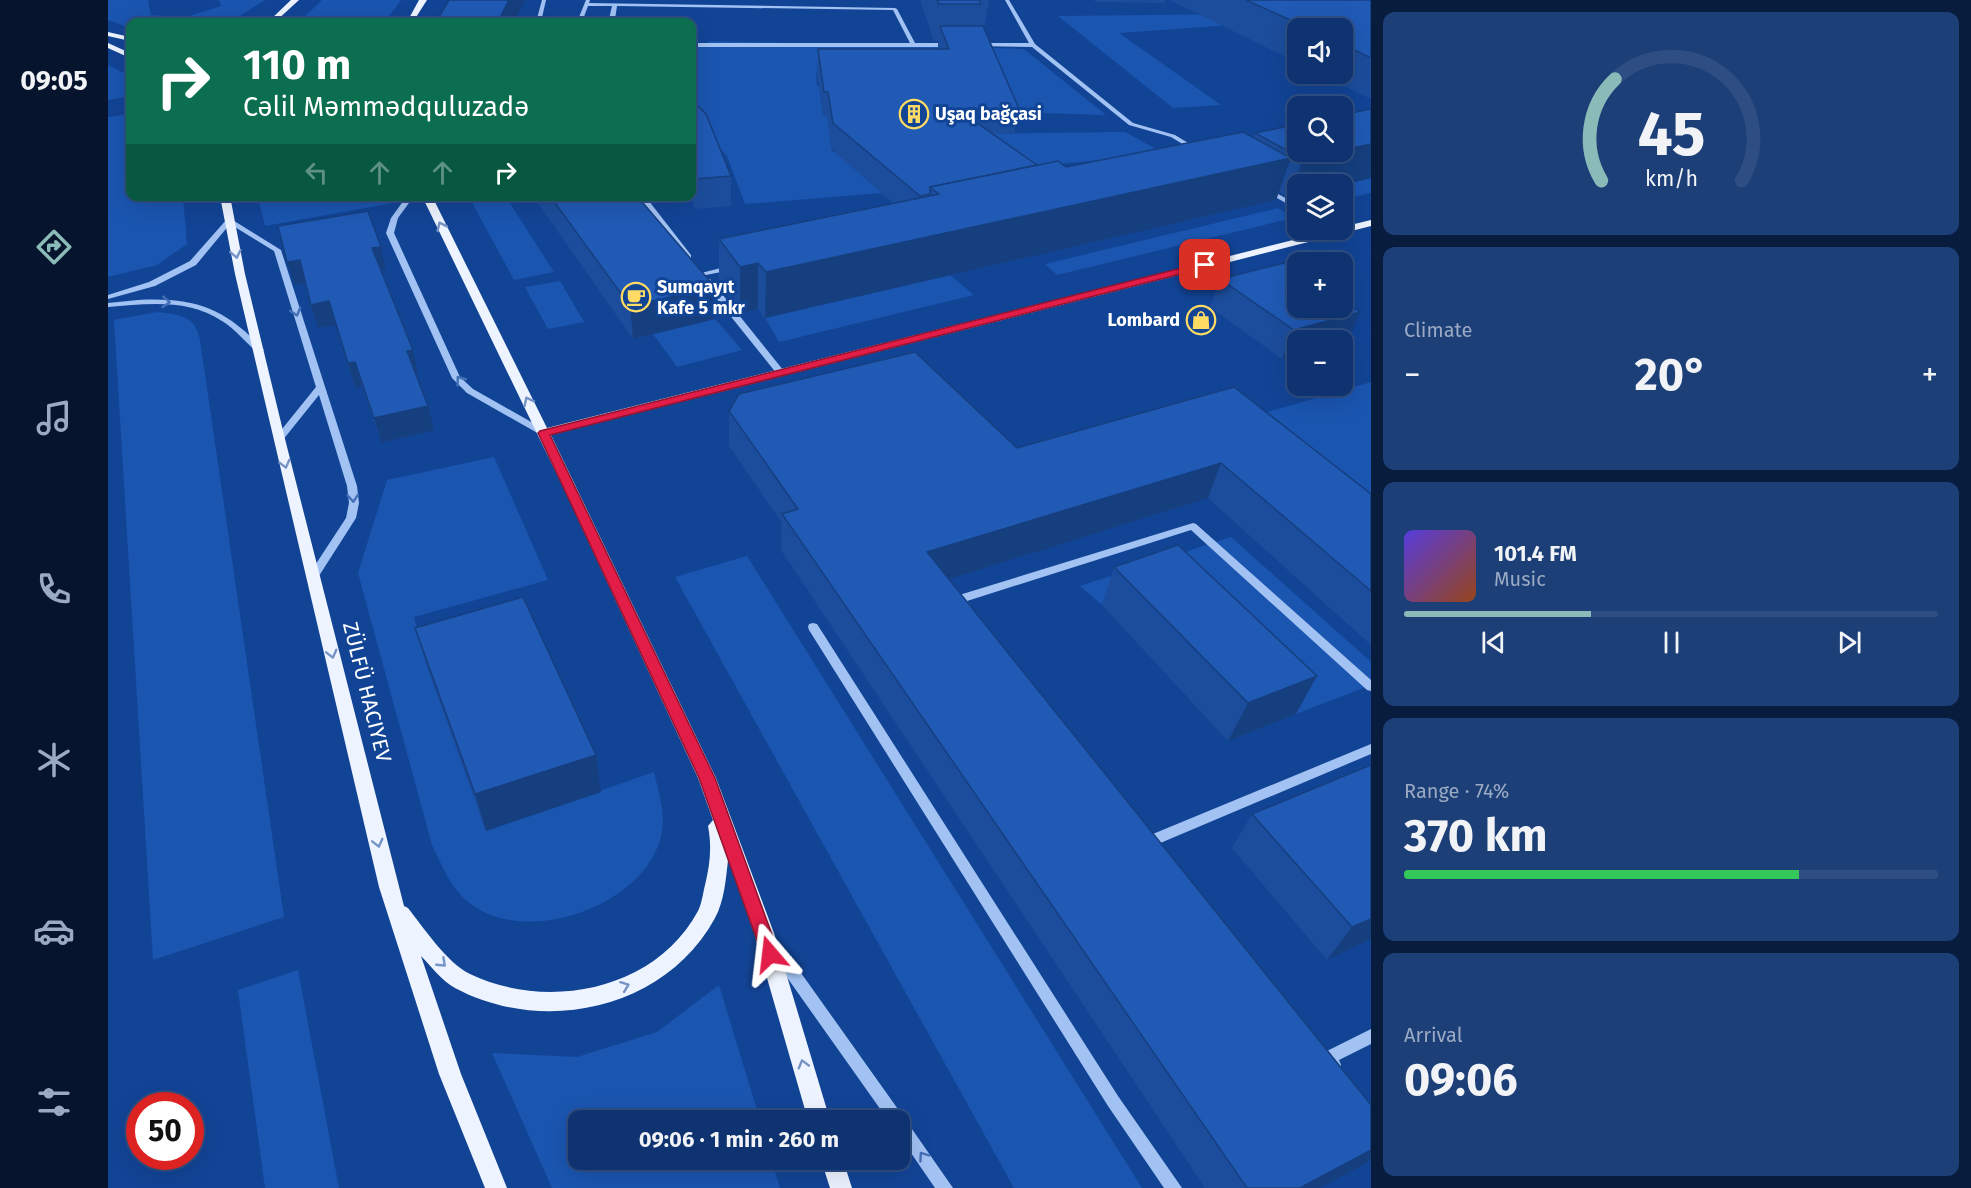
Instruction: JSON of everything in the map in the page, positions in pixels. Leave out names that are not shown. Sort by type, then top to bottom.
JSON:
[{"type":"main road","points":[[275,18],[295,0]]},
{"type":"main road","points":[[412,18],[422,1]]},
{"type":"main road","points":[[270,18],[279,14]]},
{"type":"main road","points":[[108,34],[126,38]]},
{"type":"main road","points":[[108,45],[126,54]]},
{"type":"main road","points":[[226,201],[279,439],[393,902],[450,1074],[496,1188]]},
{"type":"main road","points":[[429,201],[544,433],[707,778],[764,933],[816,1110]]},
{"type":"main road","points":[[1353,228],[1371,224]]},
{"type":"main road","points":[[544,433],[1301,240]]},
{"type":"main road","points":[[393,902],[427,949],[460,980],[505,998],[553,1003],[591,999],[648,977],[689,942],[708,912],[716,880],[721,843],[707,778]]},
{"type":"main road","points":[[835,1170],[841,1188]]},
{"type":"street","points":[[539,18],[544,0]]},
{"type":"street","points":[[804,0],[804,8]]},
{"type":"street","points":[[893,0],[914,45]]},
{"type":"street","points":[[1007,0],[1033,45],[1131,124],[1173,136],[1201,153]]},
{"type":"street","points":[[581,18],[587,2],[615,5],[896,9]]},
{"type":"street","points":[[612,18],[615,5]]},
{"type":"street","points":[[696,45],[961,45]]},
{"type":"street","points":[[973,45],[1033,45]]},
{"type":"street","points":[[1257,184],[1287,202]]},
{"type":"street","points":[[407,201],[389,225],[390,233],[456,378],[470,391],[544,433]]},
{"type":"street","points":[[645,201],[780,372]]},
{"type":"street","points":[[108,297],[152,284],[193,263],[229,220],[271,244],[277,250],[319,389],[352,486],[354,503],[351,518],[312,576]]},
{"type":"street","points":[[702,274],[736,267]]},
{"type":"street","points":[[108,305],[161,301],[203,308],[225,319],[260,350]]},
{"type":"street","points":[[279,439],[319,389]]},
{"type":"street","points":[[975,618],[960,599],[1193,526],[1371,687]]},
{"type":"street","points":[[813,627],[1113,1101],[1174,1188]]},
{"type":"street","points":[[1153,840],[1371,748]]},
{"type":"street","points":[[764,933],[890,1110]]},
{"type":"street","points":[[1342,1077],[1325,1053],[1371,1036]]},
{"type":"street","points":[[910,1138],[945,1188]]},
{"type":"shaded area","points":[[108,0],[149,0],[151,15],[177,17],[126,18],[126,27],[108,20]]},
{"type":"shaded area","points":[[219,0],[265,0],[236,18],[192,18],[192,15],[221,6]]},
{"type":"shaded area","points":[[322,0],[401,0],[388,18],[303,18]]},
{"type":"shaded area","points":[[1233,14],[1245,24],[1119,33],[1221,105],[1173,108],[1058,16]]},
{"type":"shaded area","points":[[710,41],[1024,49],[1106,115],[1005,112],[912,73],[816,73],[817,86],[856,86],[821,101],[823,116],[862,116],[830,135],[832,152],[933,152],[957,134],[1125,132],[1165,154],[1002,169],[882,193],[745,204],[727,156],[696,121],[696,48]]},
{"type":"shaded area","points":[[108,65],[126,74],[126,97],[108,100]]},
{"type":"shaded area","points":[[126,115],[126,201],[183,201],[187,244],[157,265],[108,277],[108,117]]},
{"type":"shaded area","points":[[1371,178],[1371,193],[1353,197],[1353,182]]},
{"type":"shaded area","points":[[259,201],[392,201],[393,203],[265,226]]},
{"type":"shaded area","points":[[471,201],[509,201],[554,272],[514,280]]},
{"type":"shaded area","points":[[1278,208],[1287,214],[1287,219],[1057,275],[1045,264]]},
{"type":"shaded area","points":[[950,275],[974,295],[779,342],[765,318]]},
{"type":"shaded area","points":[[560,281],[584,322],[548,329],[525,287]]},
{"type":"shaded area","points":[[157,312],[179,316],[190,321],[198,332],[200,340],[284,917],[153,960],[114,320]]},
{"type":"shaded area","points":[[715,319],[742,350],[677,367],[653,334]]},
{"type":"shaded area","points":[[1371,382],[1371,494],[1267,412],[1322,396],[1353,396],[1353,387]]},
{"type":"shaded area","points":[[494,457],[548,580],[414,617],[427,666],[486,830],[654,772],[662,806],[663,823],[660,840],[649,863],[631,884],[607,900],[580,913],[552,920],[523,921],[496,917],[472,905],[458,892],[448,878],[432,845],[358,573],[387,480]]},
{"type":"shaded area","points":[[1231,537],[1371,662],[1371,685],[1296,714],[1164,584],[1102,605],[1080,586]]},
{"type":"shaded area","points":[[747,556],[1142,1188],[1014,1188],[675,577]]},
{"type":"shaded area","points":[[298,970],[339,1188],[265,1188],[238,990]]},
{"type":"shaded area","points":[[719,985],[757,1110],[568,1110],[568,1170],[774,1170],[780,1188],[552,1188],[492,1053],[577,1057],[657,1032]]},
{"type":"building","points":[[449,0],[509,0],[500,18],[438,18]]},
{"type":"building","points":[[937,0],[979,0],[981,4],[939,4]]},
{"type":"building","points":[[1246,0],[1371,0],[1371,58],[1353,49],[1353,18],[1287,19]]},
{"type":"building","points":[[940,26],[983,26],[1019,109],[957,109],[1037,165],[930,187],[930,194],[920,196],[833,123],[828,92],[824,92],[818,49],[949,49]]},
{"type":"building","points":[[696,104],[706,114],[731,176],[696,179]]},
{"type":"building","points":[[1371,109],[1371,144],[1353,148],[1353,113]]},
{"type":"building","points":[[1287,126],[1287,150],[1255,133]]},
{"type":"building","points":[[1243,132],[1287,156],[1287,159],[766,272],[758,263],[740,267],[719,239],[939,194],[930,187],[1058,161],[1066,167]]},
{"type":"building","points":[[554,201],[641,201],[715,287],[630,306]]},
{"type":"building","points":[[368,211],[381,247],[372,248],[413,350],[407,351],[428,406],[374,418],[355,362],[348,363],[329,301],[311,305],[300,260],[287,262],[278,226]]},
{"type":"building","points":[[1284,263],[1287,265],[1287,318],[1338,318],[1294,330],[1220,279]]},
{"type":"building","points":[[1353,307],[1360,312],[1353,314]]},
{"type":"building","points":[[915,352],[1017,448],[1234,387],[1371,494],[1371,591],[1221,463],[927,552],[1371,1105],[1371,1150],[1300,1188],[1247,1188],[782,514],[798,509],[729,411],[739,394]]},
{"type":"building","points":[[1178,545],[1317,676],[1248,703],[1114,567]]},
{"type":"building","points":[[523,597],[596,755],[475,794],[415,628]]},
{"type":"building","points":[[1371,765],[1371,919],[1352,927],[1252,814]]},
{"type":"place","name":"Uşaq bağçasi","points":[[914,114]]},
{"type":"place","name":"Sumqayıt Kafe 5 mkr","points":[[636,297]]},
{"type":"place","name":"Lombard","points":[[1201,320]]},
{"type":"route","points":[[770,954],[707,778],[544,433],[1205,265]]}]
